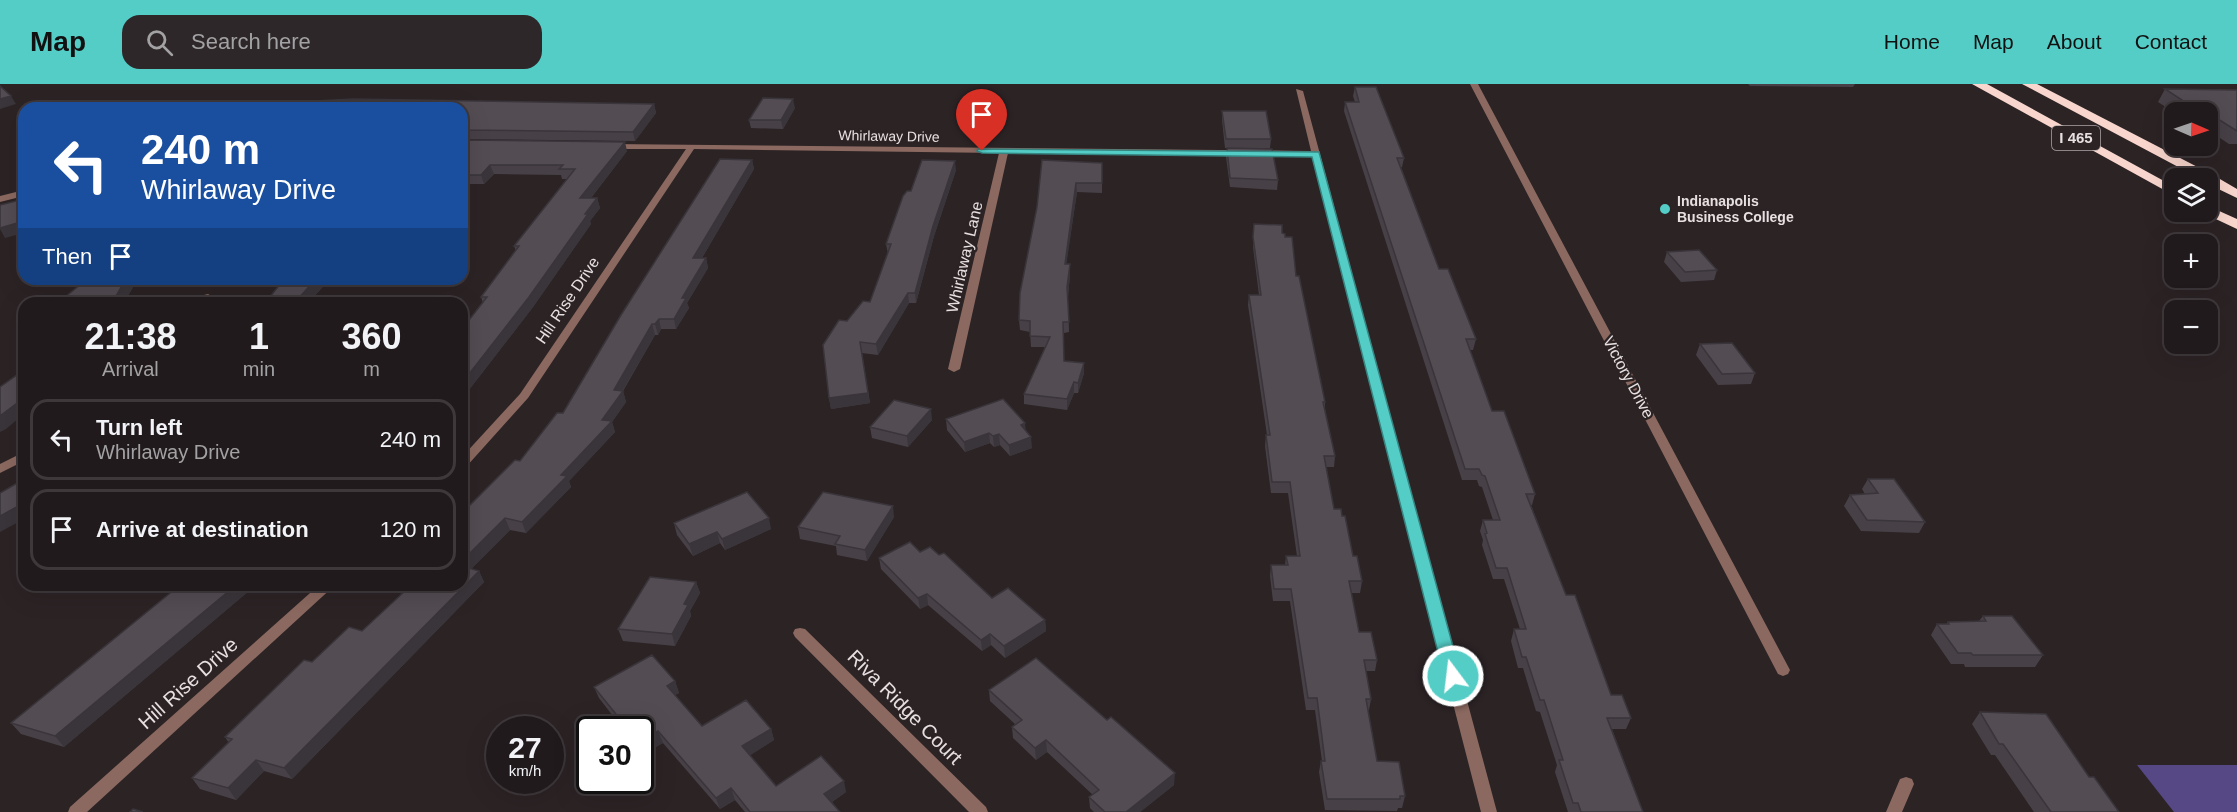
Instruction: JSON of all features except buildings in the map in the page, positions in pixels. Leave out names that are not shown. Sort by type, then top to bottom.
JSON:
[{"type":"highway","name":"I 465","points":[[1978,84],[2164,186]]},
{"type":"highway","name":"I 465","points":[[2028,84],[2187,168]]},
{"type":"highway","name":"I 465","points":[[2218,184],[2237,194]]},
{"type":"highway","points":[[2218,215],[2237,225]]},
{"type":"street","name":"Victory Drive","points":[[1474,84],[1783,669]]},
{"type":"street","points":[[1299,91],[1488,812]]},
{"type":"street","name":"Whirlaway Drive","points":[[599,146],[1316,154]]},
{"type":"street","name":"Hill Rise Drive","points":[[468,457],[524,396],[691,148]]},
{"type":"street","name":"Whirlaway Lane","points":[[954,369],[1004,151]]},
{"type":"street","points":[[0,199],[18,194]]},
{"type":"street","points":[[0,469],[18,459]]},
{"type":"street","name":"Hill Rise Drive","points":[[76,812],[321,591]]},
{"type":"street","name":"Riva Ridge Court","points":[[800,633],[980,812]]},
{"type":"street","points":[[1894,812],[1906,784]]},
{"type":"shaded area","points":[[2137,765],[2237,765],[2237,812],[2174,812]]},
{"type":"place","name":"Indianapolis Business College","points":[[1665,209]]},
{"type":"route","points":[[982,151],[1316,154],[1453,676]]}]
